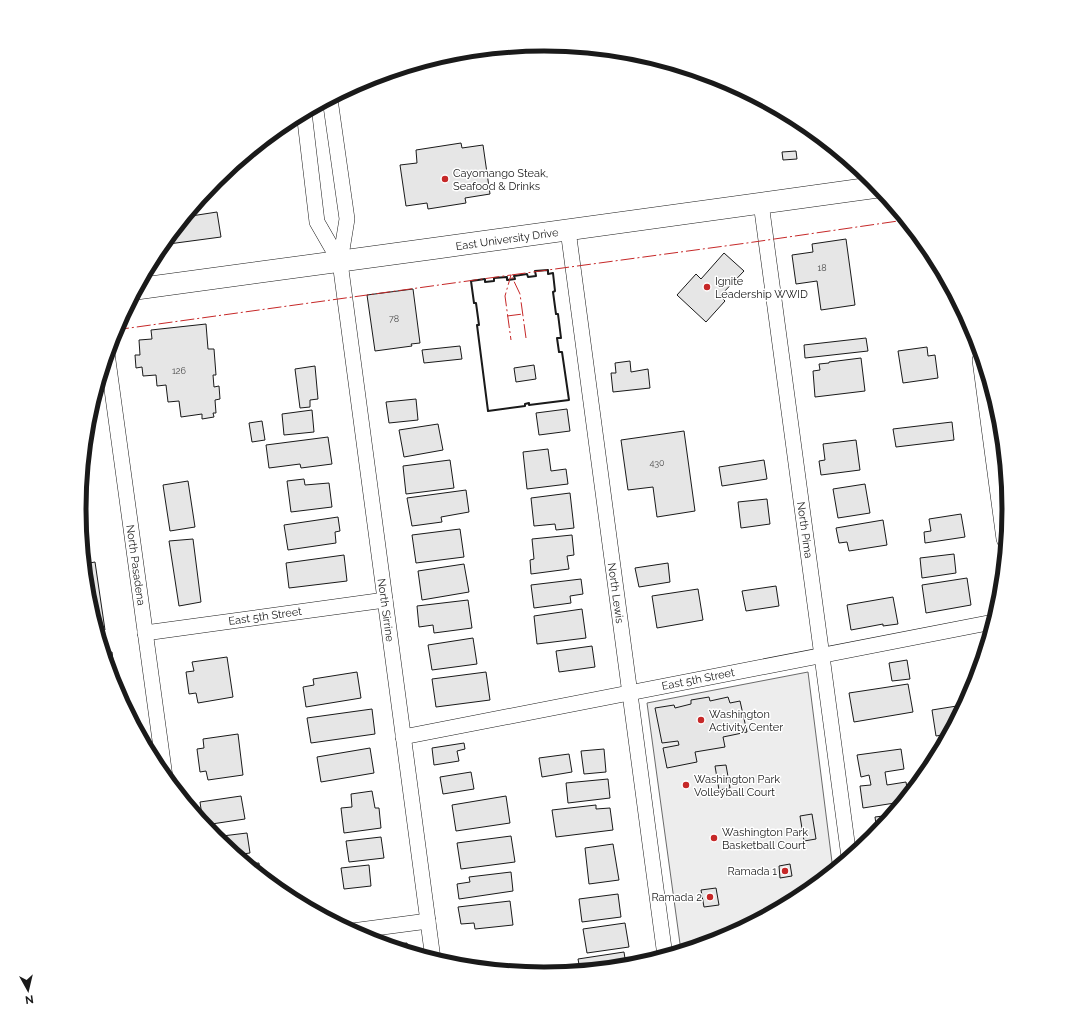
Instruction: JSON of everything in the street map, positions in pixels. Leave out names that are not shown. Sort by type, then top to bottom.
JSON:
[{"type":"main road","name":"East University Drive","points":[[143,288],[870,188]]},
{"type":"street","points":[[331,104],[346,219],[340,262]]},
{"type":"street","points":[[305,118],[317,222],[340,262]]},
{"type":"street","name":"North Pima","points":[[762,203],[848,850]]},
{"type":"street","name":"North Lewis","points":[[568,230],[663,951]]},
{"type":"street","name":"North Sirrine","points":[[340,262],[431,953]]},
{"type":"street","name":"North Pasadena","points":[[109,366],[163,763]]},
{"type":"street","points":[[986,390],[1002,509]]},
{"type":"street","name":"East 5th Street","points":[[145,633],[385,600]]},
{"type":"street","name":"East 5th Street","points":[[403,737],[987,623]]},
{"type":"street","points":[[363,930],[428,921]]},
{"type":"shaded area","points":[[808,672],[832,864],[798,890],[772,906],[719,932],[680,946],[647,703]]},
{"type":"building","name":"Cayomango Steak, Seafood & Drinks","points":[[461,143],[462,148],[483,145],[490,194],[465,198],[466,203],[428,209],[427,203],[406,206],[400,165],[417,163],[416,150]]},
{"type":"building","points":[[796,151],[797,159],[783,160],[782,152]]},
{"type":"building","points":[[217,212],[221,237],[171,244],[192,216]]},
{"type":"building","points":[[846,239],[855,305],[821,310],[817,281],[796,284],[792,255],[813,252],[812,244]]},
{"type":"building","name":"Ignite Leadership WWID","points":[[724,253],[744,271],[720,296],[725,301],[706,322],[677,295],[696,274],[701,279]]},
{"type":"building","points":[[413,289],[420,343],[411,344],[412,346],[375,351],[367,295]]},
{"type":"building","points":[[206,324],[208,349],[214,349],[216,375],[213,375],[214,387],[219,386],[220,399],[215,400],[216,413],[213,413],[214,417],[202,419],[202,414],[181,417],[179,401],[168,402],[166,385],[157,386],[156,375],[143,376],[142,367],[136,368],[135,355],[140,355],[139,340],[152,339],[151,330]]},
{"type":"building","points":[[866,338],[868,351],[805,358],[804,345]]},
{"type":"building","points":[[460,346],[462,359],[424,363],[422,350]]},
{"type":"building","points":[[927,347],[928,356],[935,355],[938,378],[903,383],[898,351]]},
{"type":"building","points":[[861,358],[865,391],[815,397],[813,371],[820,370],[819,364]]},
{"type":"building","points":[[630,361],[631,372],[648,369],[650,388],[613,392],[611,373],[616,373],[615,363]]},
{"type":"building","points":[[534,365],[536,379],[516,382],[514,368]]},
{"type":"building","points":[[315,366],[318,399],[310,400],[310,407],[300,408],[295,369]]},
{"type":"building","points":[[416,399],[418,420],[389,423],[386,402]]},
{"type":"building","points":[[567,409],[570,431],[539,435],[536,413]]},
{"type":"building","points":[[312,410],[314,432],[284,435],[282,414]]},
{"type":"building","points":[[262,421],[265,440],[252,442],[249,423]]},
{"type":"building","points":[[952,422],[954,440],[896,447],[893,429]]},
{"type":"building","points":[[438,424],[443,450],[404,457],[399,430]]},
{"type":"building","points":[[684,431],[695,511],[657,517],[653,487],[628,490],[621,440]]},
{"type":"building","points":[[328,437],[332,464],[301,468],[300,464],[269,468],[266,445]]},
{"type":"building","points":[[856,440],[860,470],[821,475],[819,461],[825,460],[823,444]]},
{"type":"building","points":[[548,449],[551,471],[566,469],[568,484],[527,489],[523,452]]},
{"type":"building","points":[[450,460],[454,488],[406,494],[403,466]]},
{"type":"building","points":[[764,460],[767,479],[722,486],[719,467]]},
{"type":"building","points":[[304,479],[305,485],[329,483],[332,507],[291,512],[287,481]]},
{"type":"building","points":[[188,481],[195,527],[170,531],[163,485]]},
{"type":"building","points":[[865,484],[870,513],[838,518],[833,489]]},
{"type":"building","points":[[466,490],[469,512],[441,517],[442,522],[412,526],[407,498]]},
{"type":"building","points":[[570,493],[574,528],[556,530],[555,524],[534,526],[531,498]]},
{"type":"building","points":[[767,499],[770,524],[741,528],[738,502]]},
{"type":"building","points":[[961,514],[965,537],[925,543],[924,532],[931,531],[929,519]]},
{"type":"building","points":[[338,517],[340,531],[335,532],[336,543],[288,550],[284,525]]},
{"type":"building","points":[[883,520],[887,545],[849,551],[847,542],[839,543],[836,528]]},
{"type":"building","points":[[460,529],[464,557],[416,563],[412,535]]},
{"type":"building","points":[[572,535],[574,555],[567,556],[569,569],[531,574],[530,560],[534,559],[532,539]]},
{"type":"building","points":[[193,539],[201,602],[179,606],[169,541]]},
{"type":"building","points":[[954,554],[956,573],[922,578],[920,558]]},
{"type":"building","points":[[344,555],[347,581],[289,588],[286,563]]},
{"type":"building","points":[[95,562],[105,630],[102,631],[94,598],[88,563]]},
{"type":"building","points":[[668,563],[670,582],[639,587],[635,568]]},
{"type":"building","points":[[464,564],[469,592],[422,600],[418,571]]},
{"type":"building","points":[[967,578],[971,605],[926,613],[922,585]]},
{"type":"building","points":[[581,579],[583,594],[570,596],[571,603],[534,608],[531,585]]},
{"type":"building","points":[[776,586],[779,606],[746,611],[742,591]]},
{"type":"building","points":[[698,589],[703,620],[657,628],[652,596]]},
{"type":"building","points":[[893,597],[898,624],[883,626],[883,624],[851,630],[847,605]]},
{"type":"building","points":[[468,600],[472,628],[434,633],[433,625],[419,627],[417,606]]},
{"type":"building","points":[[582,609],[586,638],[537,644],[534,616]]},
{"type":"building","points":[[473,638],[477,664],[432,670],[428,645]]},
{"type":"building","points":[[592,646],[595,667],[559,672],[556,651]]},
{"type":"building","points":[[109,652],[112,652],[114,666],[110,656]]},
{"type":"building","points":[[227,657],[233,697],[198,703],[196,693],[189,694],[186,672],[194,671],[192,662]]},
{"type":"building","points":[[907,660],[910,679],[892,681],[889,663]]},
{"type":"building","points":[[357,672],[361,698],[306,707],[303,687],[314,685],[313,679]]},
{"type":"building","points":[[486,672],[490,700],[436,707],[432,679]]},
{"type":"building","points":[[908,684],[913,712],[854,722],[849,693]]},
{"type":"building","name":"Washington Activity Center","points":[[709,697],[710,701],[728,697],[730,703],[740,701],[747,732],[723,737],[725,747],[695,752],[697,762],[667,768],[663,748],[679,745],[678,741],[662,743],[655,708],[674,705],[675,708],[691,704],[691,700]]},
{"type":"building","points":[[957,706],[942,735],[936,736],[932,710]]},
{"type":"building","points":[[372,709],[375,734],[311,743],[307,718]]},
{"type":"building","points":[[238,734],[243,775],[208,780],[206,771],[200,772],[197,749],[204,748],[203,739]]},
{"type":"building","points":[[464,743],[465,749],[457,751],[459,761],[434,765],[432,748]]},
{"type":"building","points":[[370,748],[374,773],[321,782],[317,757]]},
{"type":"building","points":[[604,749],[606,772],[584,774],[581,751]]},
{"type":"building","points":[[901,749],[904,769],[885,772],[887,785],[906,782],[907,788],[895,803],[863,808],[860,786],[871,785],[869,775],[861,777],[857,755]]},
{"type":"building","points":[[569,754],[572,772],[542,777],[539,758]]},
{"type":"building","points":[[726,765],[730,788],[719,790],[715,766]]},
{"type":"building","points":[[471,772],[474,789],[443,794],[440,777]]},
{"type":"building","points":[[608,779],[610,798],[568,803],[566,783]]},
{"type":"building","points":[[372,791],[375,808],[379,808],[381,828],[344,833],[341,808],[352,807],[351,794]]},
{"type":"building","points":[[241,796],[245,819],[211,824],[202,814],[200,802]]},
{"type":"building","points":[[506,796],[510,823],[456,831],[452,805]]},
{"type":"building","points":[[596,805],[596,809],[610,808],[613,830],[556,837],[552,810]]},
{"type":"building","points":[[812,814],[816,839],[804,841],[800,816]]},
{"type":"building","points":[[883,816],[876,824],[875,817]]},
{"type":"building","points":[[247,833],[250,853],[243,854],[223,836]]},
{"type":"building","points":[[511,836],[515,862],[461,869],[457,843]]},
{"type":"building","points":[[381,837],[384,858],[349,862],[346,841]]},
{"type":"building","points":[[613,844],[619,880],[589,884],[585,848]]},
{"type":"building","name":"Ramada 1","points":[[790,864],[792,876],[780,878],[779,866]]},
{"type":"building","points":[[369,865],[371,886],[344,889],[341,868]]},
{"type":"building","points":[[511,872],[513,891],[459,899],[457,884],[470,882],[469,877]]},
{"type":"building","name":"Ramada 2","points":[[716,888],[719,905],[704,907],[701,890]]},
{"type":"building","points":[[618,894],[621,917],[582,922],[579,899]]},
{"type":"building","points":[[510,901],[513,925],[475,929],[474,923],[461,924],[458,907]]},
{"type":"building","points":[[625,923],[629,947],[587,953],[583,929]]},
{"type":"building","points":[[407,943],[407,946],[399,944]]},
{"type":"building","points":[[624,952],[625,959],[579,965],[578,959]]},
{"type":"wall","points":[[548,270],[548,274],[553,273],[555,291],[553,292],[561,338],[557,338],[559,352],[562,352],[569,400],[529,405],[529,403],[525,404],[525,406],[488,411],[477,325],[479,325],[471,281],[485,279],[485,282],[494,281],[494,278],[507,277],[507,280],[515,279],[514,276],[527,274],[528,277],[536,276],[535,271],[548,270]]},
{"type":"power","points":[[526,338],[520,294],[511,275],[899,221]]},
{"type":"power","points":[[122,329],[511,275],[505,296],[511,340]]},
{"type":"power","points":[[507,316],[523,314]]},
{"type":"place","name":"Cayomango Steak, Seafood & Drinks","points":[[445,179]]},
{"type":"place","name":"Ignite Leadership WWID","points":[[707,287]]},
{"type":"place","name":"Washington Activity Center","points":[[701,720]]},
{"type":"place","name":"Washington Park Volleyball Court","points":[[686,785]]},
{"type":"place","name":"Washington Park Basketball Court","points":[[714,838]]},
{"type":"place","name":"Ramada 1","points":[[785,871]]},
{"type":"place","name":"Ramada 2","points":[[710,897]]}]
